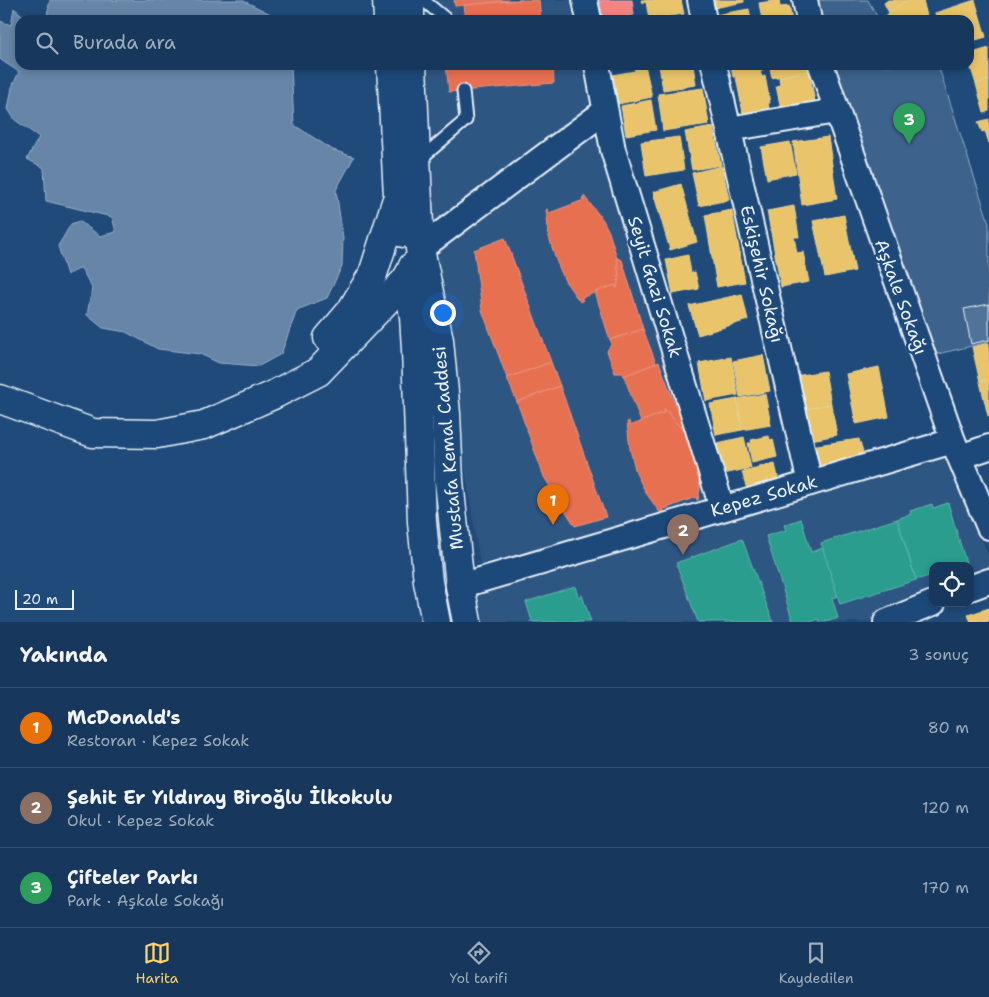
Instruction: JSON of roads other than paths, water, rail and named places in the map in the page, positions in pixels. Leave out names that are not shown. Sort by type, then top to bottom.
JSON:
[{"type":"street","points":[[387,0],[388,15]]},
{"type":"street","points":[[410,0],[410,15]]},
{"type":"street","points":[[585,0],[587,15]]},
{"type":"street","points":[[700,0],[703,15]]},
{"type":"street","points":[[805,0],[807,15]]},
{"type":"street","name":"Mustafa Kemal Caddesi","points":[[391,70],[398,196],[414,318],[422,522],[428,582],[436,622]]},
{"type":"street","name":"Mustafa Kemal Caddesi","points":[[412,70],[420,249],[439,340],[446,414],[449,481],[460,586],[467,622]]},
{"type":"street","name":"Seyit Gazi Sokak","points":[[597,70],[613,150],[722,508]]},
{"type":"street","name":"Eskişehir Sokağı","points":[[715,70],[810,483]]},
{"type":"street","name":"Aşkale Sokağı","points":[[823,70],[956,449],[989,527]]},
{"type":"street","points":[[0,399],[93,433],[157,434],[204,425],[273,395],[318,372],[408,278],[420,249],[605,111]]},
{"type":"street","points":[[729,128],[836,111]]},
{"type":"street","points":[[273,395],[320,348],[352,311],[373,274],[398,196]]},
{"type":"street","points":[[356,334],[384,317],[400,324],[416,349]]},
{"type":"street","name":"Kepez Sokak","points":[[460,586],[810,483],[956,449],[989,447]]},
{"type":"street","points":[[974,587],[989,581]]},
{"type":"street","points":[[894,620],[929,605]]},
{"type":"lane","points":[[423,0],[441,15]]},
{"type":"lane","points":[[416,163],[466,120],[463,91]]},
{"type":"place","name":"Çifteler Parkı","points":[[909,144]]},
{"type":"place","name":"McDonald's","points":[[553,525]]},
{"type":"place","name":"Şehit Er Yıldıray Biroğlu İlkokulu","points":[[683,555]]}]
